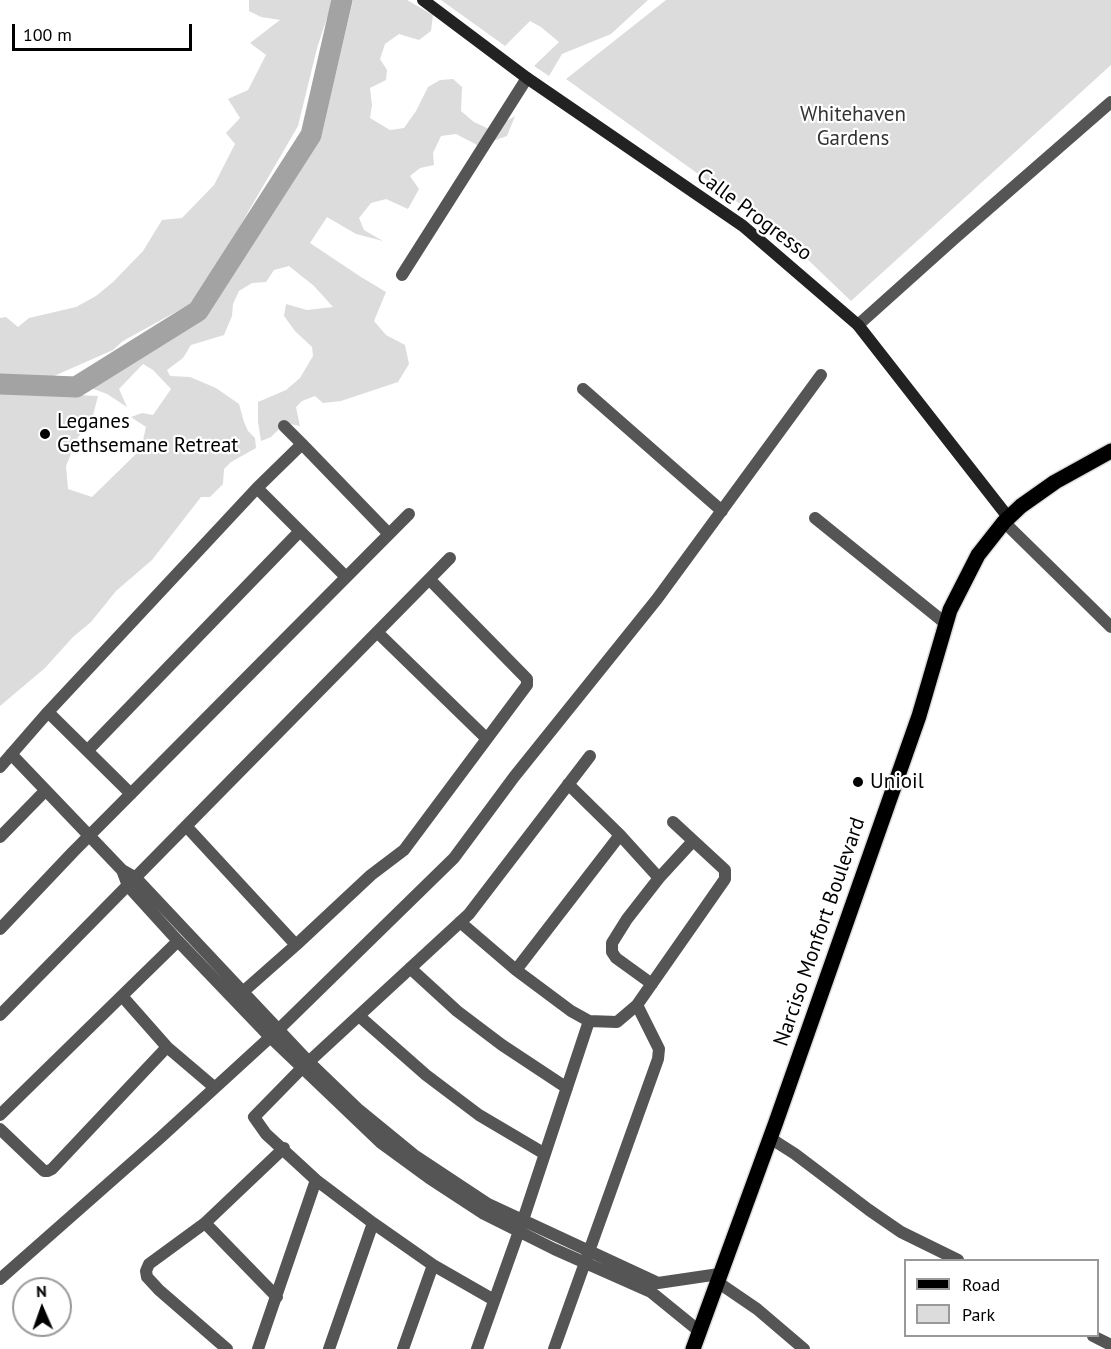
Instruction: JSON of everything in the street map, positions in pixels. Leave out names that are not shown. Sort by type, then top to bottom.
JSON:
[{"type":"main road","name":"Calle Progresso","points":[[423,0],[527,78],[743,226],[858,325],[1006,519]]},
{"type":"main road","name":"Narciso Monfort Boulevard","points":[[693,1349],[919,716],[945,623],[969,570],[1006,519],[1055,482],[1111,451]]},
{"type":"street","points":[[402,275],[527,78]]},
{"type":"street","points":[[858,325],[1111,102]]},
{"type":"street","points":[[0,1279],[274,1034],[454,858],[556,723],[657,598],[821,375]]},
{"type":"street","points":[[583,389],[722,511]]},
{"type":"street","points":[[284,426],[389,534]]},
{"type":"street","points":[[0,767],[48,712],[257,488],[302,444]]},
{"type":"street","points":[[257,488],[345,576]]},
{"type":"street","points":[[0,929],[345,576],[409,514]]},
{"type":"street","points":[[815,518],[945,623]]},
{"type":"street","name":"Calle Progresso","points":[[1006,519],[1111,627]]},
{"type":"street","points":[[88,750],[300,531]]},
{"type":"street","points":[[0,1015],[450,558]]},
{"type":"street","points":[[239,996],[371,875],[408,845],[528,682],[430,579]]},
{"type":"street","points":[[377,632],[486,738]]},
{"type":"street","points":[[48,712],[131,794]]},
{"type":"street","points":[[11,754],[122,870],[178,941],[239,996]]},
{"type":"street","points":[[494,1300],[433,1265],[316,1180],[284,1148],[266,1134],[254,1118],[305,1065],[469,914],[590,756]]},
{"type":"street","points":[[568,784],[620,835],[659,878]]},
{"type":"street","points":[[0,837],[45,790]]},
{"type":"street","points":[[460,922],[516,970],[589,1021],[617,1022],[637,1005],[725,879],[725,870],[674,822]]},
{"type":"street","points":[[186,826],[296,945]]},
{"type":"street","points":[[516,970],[620,835]]},
{"type":"street","points":[[652,984],[616,957],[612,952],[612,944],[627,919],[659,878],[693,841]]},
{"type":"street","points":[[132,882],[305,1065],[414,1155],[554,1249],[586,1256],[656,1288],[699,1331]]},
{"type":"street","points":[[0,1115],[178,941]]},
{"type":"street","points":[[410,968],[457,1011],[502,1045],[567,1088]]},
{"type":"street","points":[[122,996],[166,1047],[214,1087]]},
{"type":"street","points":[[554,1349],[658,1059],[659,1049],[637,1005]]},
{"type":"street","points":[[359,1016],[426,1075],[479,1115],[545,1154]]},
{"type":"street","points":[[477,1349],[521,1226],[589,1021]]},
{"type":"street","points":[[0,1129],[44,1171],[48,1171],[166,1047]]},
{"type":"street","points":[[770,1138],[901,1232],[956,1259]]},
{"type":"street","points":[[227,1349],[147,1278],[146,1271],[149,1264],[205,1223],[284,1148]]},
{"type":"street","points":[[258,1349],[316,1180]]},
{"type":"street","points":[[205,1223],[277,1297]]},
{"type":"street","points":[[329,1349],[373,1223]]},
{"type":"street","points":[[403,1349],[433,1265]]},
{"type":"street","points":[[656,1288],[717,1278],[804,1349]]},
{"type":"street","points":[[1096,1337],[1111,1346]]},
{"type":"green space","points":[[249,0],[333,0],[317,48],[298,126],[214,275],[192,303],[123,341],[113,350],[54,376],[0,379],[0,318],[6,317],[18,327],[29,318],[76,307],[96,296],[143,251],[162,220],[182,218],[214,185],[235,144],[226,133],[240,118],[228,99],[248,90],[266,55],[250,43],[280,20],[261,17],[249,11]]},
{"type":"green space","points":[[353,0],[407,0],[433,15],[431,31],[419,40],[399,34],[385,44],[380,59],[387,70],[386,80],[370,88],[372,105],[370,118],[390,130],[404,128],[428,87],[440,80],[453,79],[462,87],[461,111],[474,122],[491,130],[515,116],[507,136],[479,146],[456,134],[441,136],[433,153],[434,165],[420,168],[410,176],[419,189],[408,209],[386,199],[371,203],[359,218],[364,230],[383,241],[356,234],[327,217],[310,243],[386,292],[374,321],[386,335],[405,345],[409,364],[398,382],[341,401],[323,403],[315,396],[302,401],[296,407],[300,426],[285,423],[271,437],[261,441],[258,402],[286,390],[300,378],[313,356],[312,347],[295,331],[284,316],[286,304],[307,310],[333,307],[314,286],[289,266],[274,270],[266,282],[252,283],[239,291],[224,335],[191,345],[183,358],[167,370],[170,376],[190,377],[216,388],[239,404],[248,431],[255,438],[256,448],[231,462],[224,469],[223,484],[210,497],[201,497],[152,560],[116,591],[91,622],[73,637],[45,668],[0,706],[0,391],[98,396],[91,423],[78,437],[66,466],[68,489],[92,497],[141,449],[146,427],[131,417],[142,413],[153,415],[171,389],[153,370],[143,364],[119,389],[127,407],[107,394],[91,388],[203,316],[321,137]]},
{"type":"green space","points":[[441,0],[648,0],[611,34],[562,54],[549,76],[534,66],[559,42],[541,27],[530,21],[505,46]]},
{"type":"green space","name":"Whitehaven Gardens","points":[[666,0],[1111,0],[1111,65],[851,301],[779,232],[566,79]]},
{"type":"waterway","points":[[0,384],[76,387],[198,311],[311,135],[342,0]]},
{"type":"place","name":"Leganes Gethsemane Retreat","points":[[45,434]]},
{"type":"place","name":"Unioil","points":[[858,782]]}]
